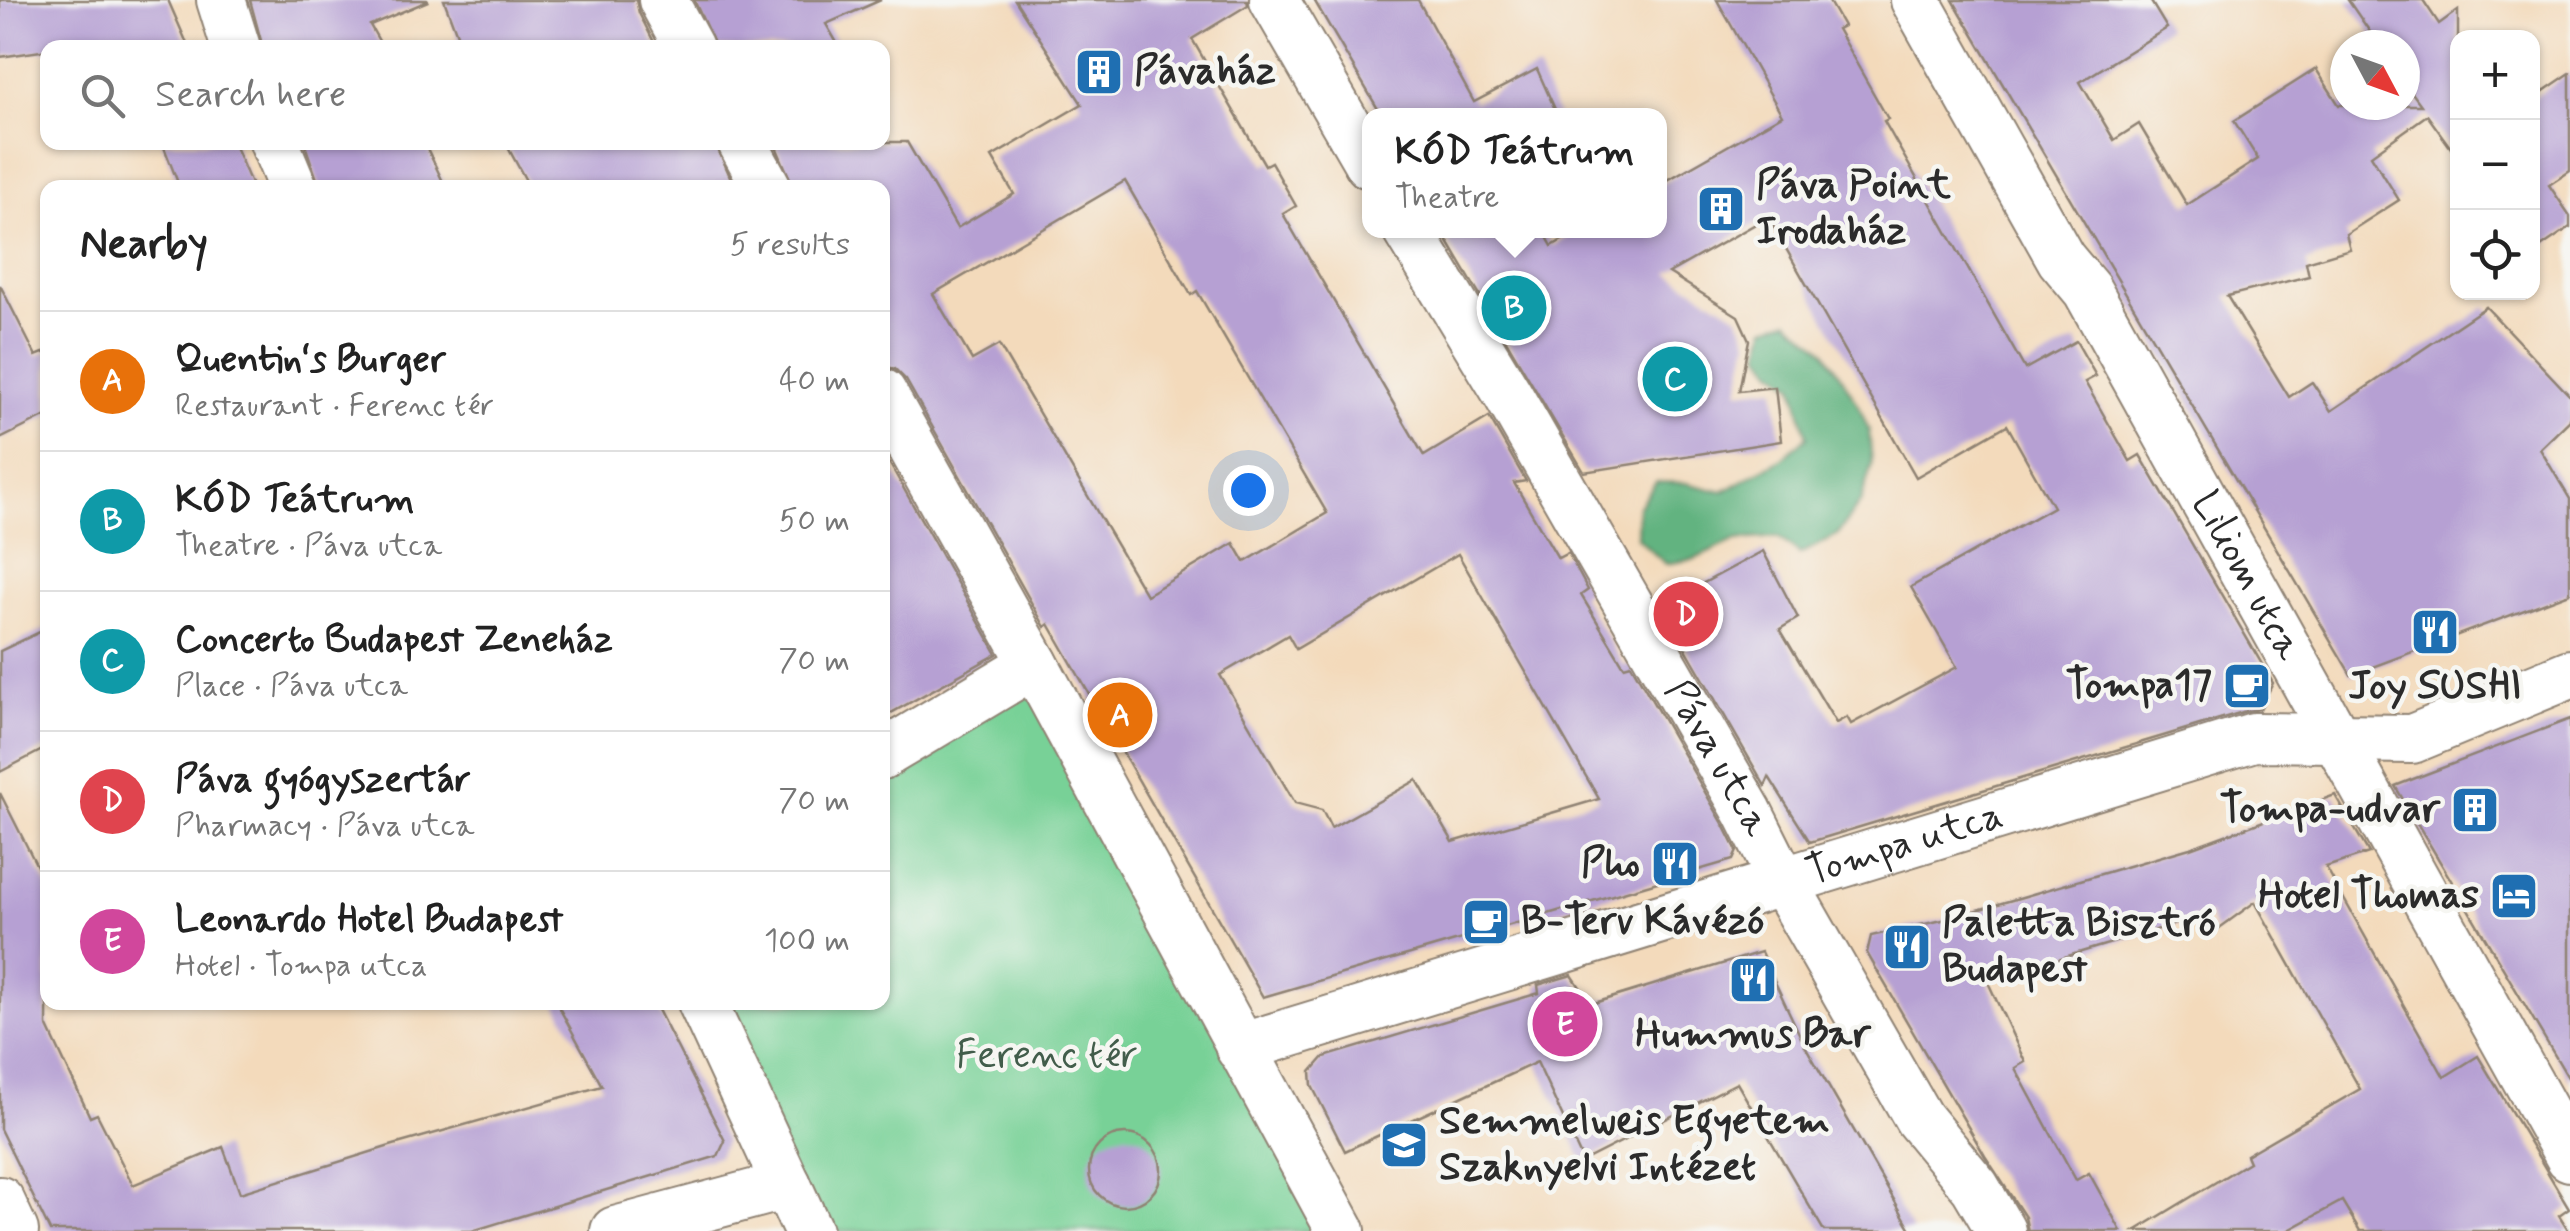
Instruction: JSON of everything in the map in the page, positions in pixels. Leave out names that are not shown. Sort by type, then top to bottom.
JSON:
[{"type":"street","points":[[221,0],[234,40]]},
{"type":"street","points":[[662,0],[684,40]]},
{"type":"street","points":[[1274,0],[1362,152]]},
{"type":"street","name":"Liliom utca","points":[[1915,0],[2060,258],[2088,290],[2570,1157]]},
{"type":"street","points":[[277,150],[291,180]]},
{"type":"street","points":[[746,150],[763,180]]},
{"type":"street","name":"Páva utca","points":[[1413,238],[1719,762],[1919,1119],[1976,1187],[2001,1231]]},
{"type":"street","points":[[890,408],[1034,664],[1340,1231]]},
{"type":"street","points":[[890,750],[1034,664]]},
{"type":"street","name":"Tompa utca","points":[[1240,1048],[2254,737],[2412,739],[2570,674]]},
{"type":"street","points":[[706,1010],[808,1231]]},
{"type":"street","points":[[615,1231],[787,1186]]},
{"type":"street","points":[[0,1201],[14,1231]]},
{"type":"green space","points":[[1789,320],[1825,350],[1869,430],[1872,464],[1861,501],[1837,535],[1800,554],[1778,537],[1736,540],[1695,559],[1666,564],[1637,538],[1638,507],[1656,482],[1686,483],[1723,492],[1781,459],[1807,437],[1794,385],[1774,370],[1761,353],[1766,327]]},
{"type":"green space","name":"Ferenc tér","points":[[1034,664],[1341,1231],[808,1231],[705,1010],[890,1010],[890,751]]},
{"type":"building","points":[[0,0],[168,0],[186,40],[40,40],[40,51],[0,57]]},
{"type":"building","points":[[250,0],[428,1],[370,25],[378,40],[261,40]]},
{"type":"building","points":[[444,0],[636,0],[653,40],[459,40]]},
{"type":"building","points":[[694,0],[881,0],[826,24],[835,40],[712,40]]},
{"type":"building","points":[[1015,0],[1247,0],[1248,5],[1192,39],[1265,165],[1271,162],[1296,206],[1283,214],[1424,456],[1489,417],[1526,481],[1514,483],[1558,558],[1568,553],[1588,590],[1581,595],[1624,666],[1631,664],[1724,825],[1737,851],[1733,860],[1263,997],[1049,624],[1045,627],[906,380],[890,368],[890,180],[791,180],[777,150],[890,150],[890,142],[907,142],[957,228],[1014,194],[992,157],[1082,104]],"holes":[[[1125,181],[1191,295],[1197,291],[1327,513],[1245,562],[1234,543],[1146,595],[999,345],[972,360],[933,294]],[[1458,554],[1599,799],[1453,842],[1417,780],[1331,828],[1322,810],[1295,803],[1220,675],[1288,635],[1296,649]]]},
{"type":"building","points":[[1314,0],[1418,0],[1474,102],[1537,69],[1554,108],[1377,108]]},
{"type":"building","points":[[1717,0],[1828,0],[1843,26],[1837,29],[1888,119],[1884,121],[2025,369],[2076,341],[2096,376],[2085,382],[2130,461],[2140,455],[2273,683],[2260,709],[1810,842],[1769,777],[1765,786],[1685,647],[1689,646],[1665,604],[1763,551],[1798,618],[1780,629],[1836,723],[1847,717],[1851,724],[1957,667],[1911,587],[2053,507],[2007,425],[1916,477],[1768,217],[1669,273],[1738,316],[1749,340],[1739,391],[1775,387],[1781,441],[1584,472],[1446,238],[1548,238],[1552,246],[1566,238],[1667,238],[1667,180],[1782,115]]},
{"type":"building","points":[[1953,0],[2150,0],[2167,28],[2080,82],[2114,140],[2139,124],[2187,205],[2258,159],[2234,121],[2316,69],[2330,91],[2330,120],[2420,120],[2371,155],[2399,200],[2346,234],[2350,249],[2306,262],[2309,276],[2227,296],[2289,397],[2312,382],[2331,411],[2486,307],[2570,396],[2570,420],[2540,449],[2570,499],[2570,593],[2351,675]]},
{"type":"building","points":[[2348,0],[2423,0],[2439,24],[2458,10],[2458,30],[2450,30],[2450,147],[2427,115],[2420,120],[2420,30],[2369,30]]},
{"type":"building","points":[[2570,73],[2570,171],[2549,185],[2570,216],[2570,227],[2540,248],[2540,120],[2540,94]]},
{"type":"building","points":[[165,150],[236,150],[250,180],[177,180]]},
{"type":"building","points":[[307,150],[428,150],[442,180],[317,180]]},
{"type":"building","points":[[509,150],[718,150],[732,180],[526,180]]},
{"type":"building","points":[[0,285],[36,356],[40,354],[40,419],[0,439]]},
{"type":"building","points":[[890,464],[997,654],[890,714]]},
{"type":"building","points":[[40,632],[40,751],[0,772],[0,651]]},
{"type":"building","points":[[2570,719],[2570,1081],[2395,786]]},
{"type":"building","points":[[0,793],[40,872],[40,1010],[47,1010],[47,1025],[90,1117],[97,1114],[133,1185],[223,1147],[240,1193],[602,1086],[560,1010],[658,1010],[725,1141],[718,1156],[472,1231],[50,1231],[0,1129]]},
{"type":"building","points":[[2335,795],[2369,853],[2326,867],[2444,1077],[2478,1056],[2569,1208],[2559,1215],[2569,1231],[2360,1231],[2342,1201],[2287,1231],[2135,1231],[2249,1162],[2246,1155],[2360,1089],[2255,902],[2214,932],[2209,914],[1987,980],[2025,1062],[2015,1068],[2076,1180],[2089,1173],[2121,1231],[2028,1231],[2025,1217],[1867,953],[1871,936],[1947,919],[2190,848]]},
{"type":"building","points":[[1761,952],[1804,1044],[1912,1231],[1824,1231],[1737,1083],[1583,1161],[1537,1062],[1345,1151],[1312,1086],[1311,1072],[1324,1057],[1539,993],[1538,985],[1572,975],[1591,1004]]},
{"type":"building","points":[[1125,1134],[1150,1145],[1161,1170],[1150,1195],[1125,1206],[1100,1195],[1089,1170],[1100,1145]]},
{"type":"place","name":"Pávaház","points":[[1099,72]]},
{"type":"place","name":"Páva Point Irodaház","points":[[1721,209]]},
{"type":"place","name":"KÓD Teátrum","points":[[1514,308]]},
{"type":"place","name":"Concerto Budapest Zeneház","points":[[1675,379]]},
{"type":"place","name":"Páva gyógyszertár","points":[[1686,614]]},
{"type":"place","name":"Joy SUSHI","points":[[2435,632]]},
{"type":"place","name":"Tompa17","points":[[2247,686]]},
{"type":"place","name":"Quentin‘s Burger","points":[[1120,715]]},
{"type":"place","name":"Tompa-udvar","points":[[2475,810]]},
{"type":"place","name":"Pho","points":[[1675,864]]},
{"type":"place","name":"Hotel Thomas","points":[[2514,896]]},
{"type":"place","name":"B-Terv Kávézó","points":[[1486,922]]},
{"type":"place","name":"Paletta Bisztró Budapest","points":[[1907,947]]},
{"type":"place","name":"Hummus Bar","points":[[1753,980]]},
{"type":"place","name":"Leonardo Hotel Budapest","points":[[1565,1024]]},
{"type":"place","name":"Semmelweis Egyetem Szaknyelvi Intézet","points":[[1404,1145]]}]
